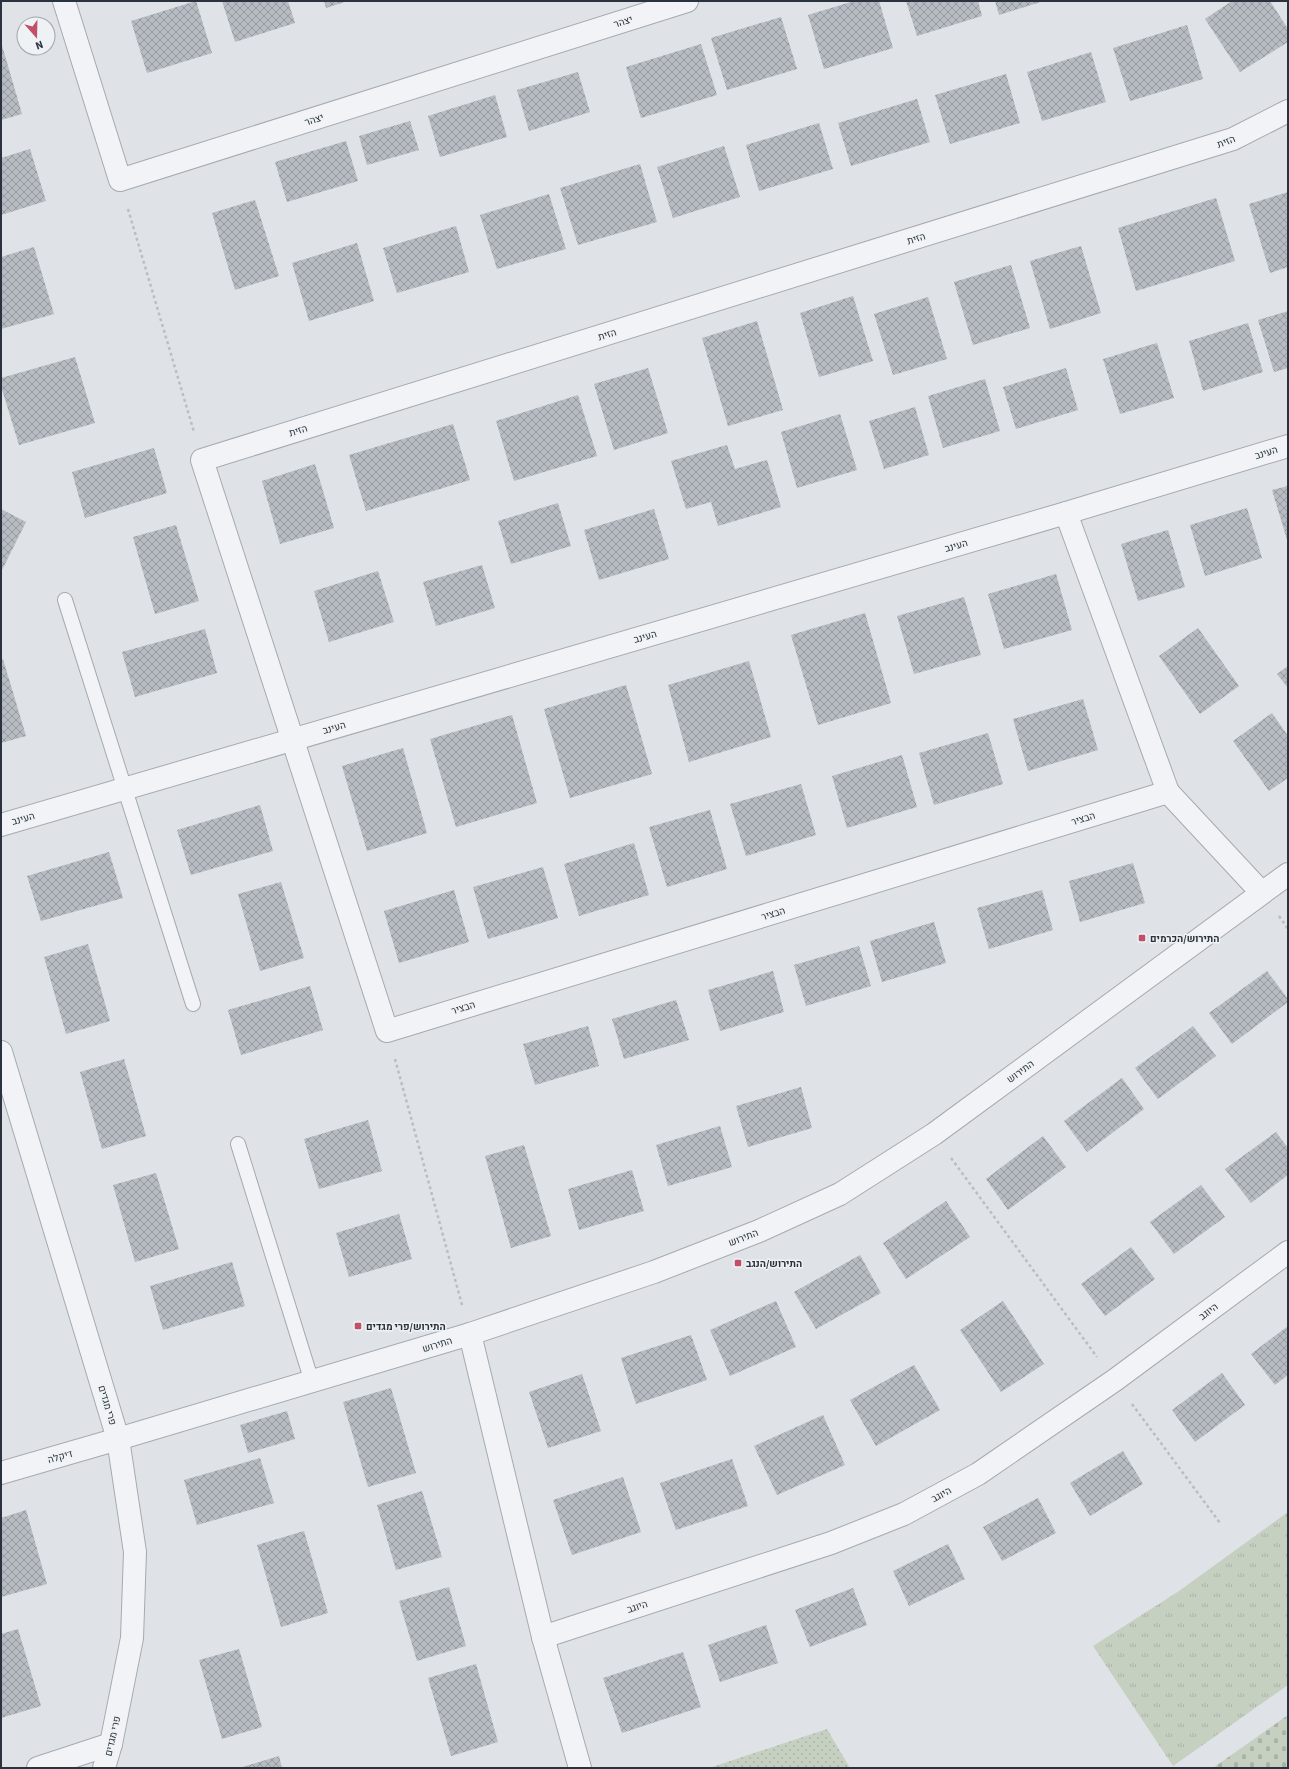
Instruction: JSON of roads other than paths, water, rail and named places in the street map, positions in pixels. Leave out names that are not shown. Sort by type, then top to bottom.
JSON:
[{"type":"street","name":"יצהר","points":[[64,1],[120,180],[687,1]]},
{"type":"street","name":"הזית","points":[[293,739],[202,460],[1233,139],[1288,111]]},
{"type":"street","name":"העינב","points":[[1,825],[1288,446]]},
{"type":"street","points":[[1066,512],[1168,792],[1262,893]]},
{"type":"street","name":"הבציר","points":[[293,739],[387,1031],[1168,792]]},
{"type":"street","name":"התירוש","points":[[118,1439],[470,1334],[654,1272],[759,1231],[840,1194],[934,1134],[1288,874]]},
{"type":"street","name":"פרי מגדים","points":[[1,1052],[118,1439],[135,1552],[132,1638],[111,1744],[104,1768]]},
{"type":"street","name":"היוגב","points":[[542,1637],[831,1543],[904,1514],[978,1474],[1115,1380],[1288,1252]]},
{"type":"street","points":[[470,1334],[542,1637],[580,1768]]},
{"type":"street","name":"דיקלה","points":[[1,1473],[118,1439]]},
{"type":"street","points":[[38,1768],[111,1744]]},
{"type":"lane","points":[[65,600],[193,1004]]},
{"type":"lane","points":[[238,1144],[312,1382]]},
{"type":"place","name":"התירוש/הכרמים","points":[[1142,938]]},
{"type":"place","name":"התירוש/הנגב","points":[[738,1263]]},
{"type":"place","name":"התירוש/פרי מגדים","points":[[358,1326]]}]
